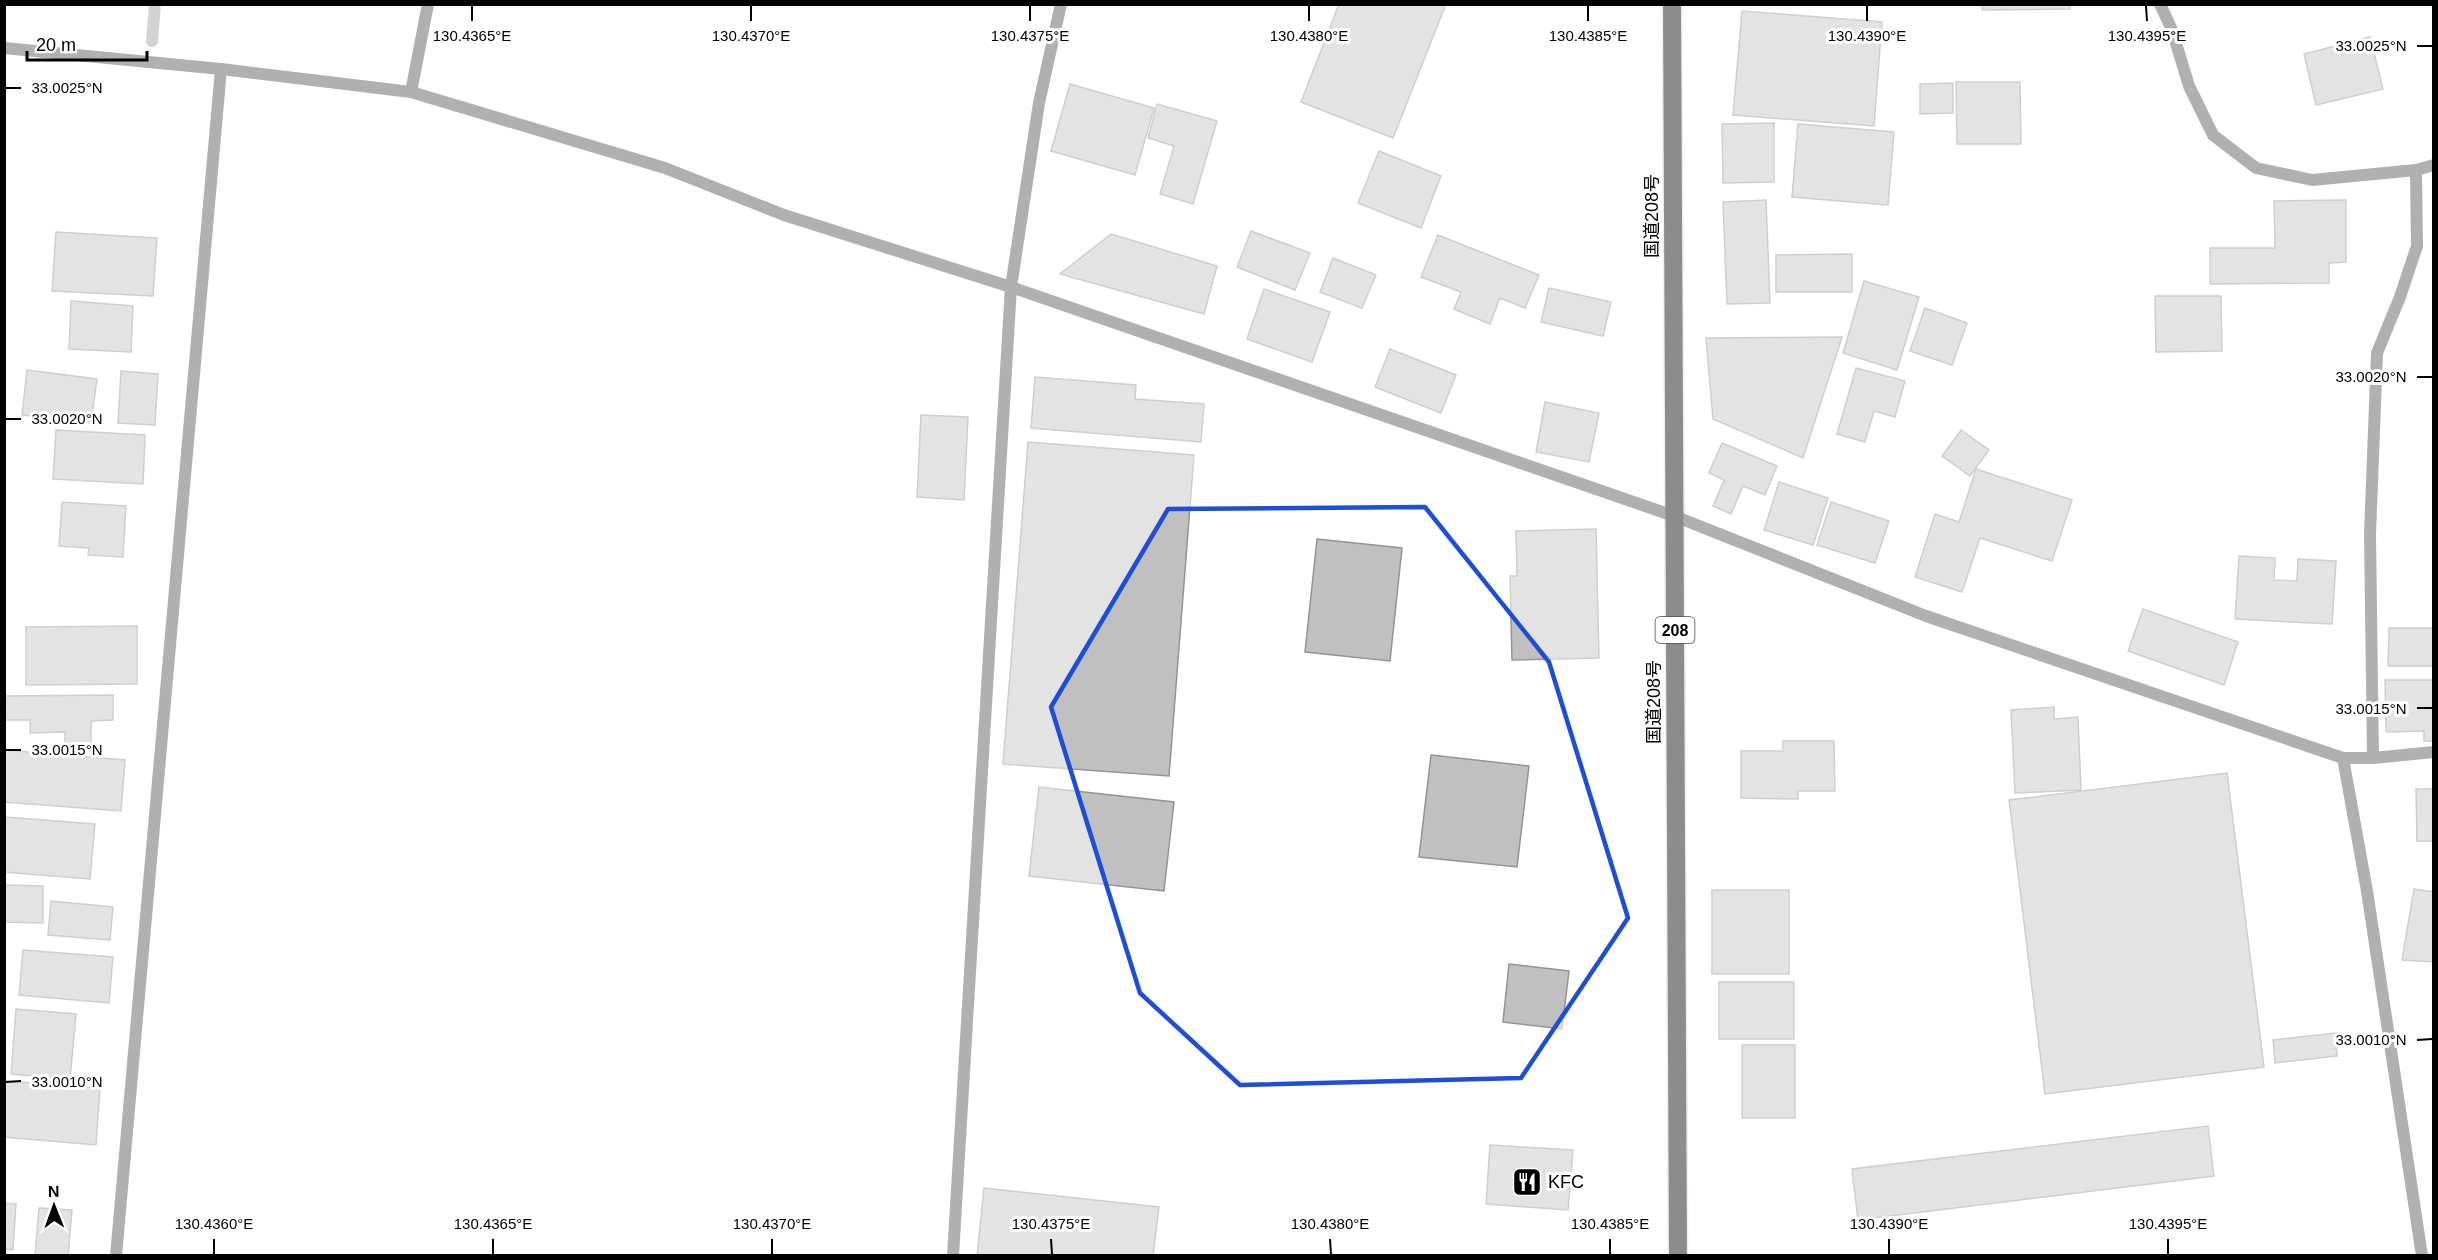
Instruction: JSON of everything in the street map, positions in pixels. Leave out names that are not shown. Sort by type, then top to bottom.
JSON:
[{"type":"highway","name":"国道208号","points":[[1672,4],[1678,1256]]},
{"type":"street","points":[[411,92],[428,4]]},
{"type":"street","points":[[953,1256],[1011,287],[1039,103],[1060,4]]},
{"type":"street","points":[[2160,4],[2172,30],[2188,86],[2213,135],[2256,168],[2312,180],[2415,170],[2433,165]]},
{"type":"street","points":[[4,48],[221,69],[411,92],[665,168],[784,215],[1011,287],[1674,516],[1926,616],[2343,758],[2373,758],[2433,752]]},
{"type":"street","points":[[116,1256],[221,69]]},
{"type":"street","points":[[2373,758],[2370,534],[2377,353],[2400,297],[2417,246],[2415,170]]},
{"type":"street","points":[[2343,758],[2367,891],[2422,1256]]},
{"type":"highlighted area","points":[[1425,507],[1549,662],[1628,918],[1521,1078],[1240,1085],[1140,993],[1051,707],[1168,509]]},
{"type":"building","points":[[1339,4],[1446,4],[1393,138],[1301,102]]},
{"type":"building","points":[[1982,4],[2070,4],[2070,9],[1982,10]]},
{"type":"building","points":[[1742,11],[1882,22],[1874,126],[1733,115]]},
{"type":"building","points":[[2370,37],[2383,89],[2316,105],[2304,54]]},
{"type":"building","points":[[1956,82],[2020,82],[2021,144],[1957,144]]},
{"type":"building","points":[[1953,83],[1953,113],[1920,114],[1920,84]]},
{"type":"building","points":[[1070,84],[1154,108],[1135,175],[1051,151]]},
{"type":"building","points":[[1157,104],[1217,121],[1193,204],[1160,194],[1174,146],[1148,138]]},
{"type":"building","points":[[1774,123],[1774,182],[1723,183],[1722,124]]},
{"type":"building","points":[[1798,124],[1894,132],[1888,205],[1792,197]]},
{"type":"building","points":[[1379,151],[1441,176],[1421,228],[1358,203]]},
{"type":"building","points":[[1766,200],[1770,303],[1727,304],[1723,202]]},
{"type":"building","points":[[2346,200],[2346,262],[2329,263],[2329,283],[2210,284],[2210,248],[2275,248],[2274,201]]},
{"type":"building","points":[[1251,231],[1310,253],[1295,290],[1237,267]]},
{"type":"building","points":[[56,232],[157,238],[153,296],[52,291]]},
{"type":"building","points":[[1111,234],[1217,266],[1204,314],[1060,274]]},
{"type":"building","points":[[1438,235],[1539,275],[1525,308],[1500,298],[1490,324],[1454,309],[1461,292],[1421,277]]},
{"type":"building","points":[[1852,254],[1852,292],[1776,292],[1776,255]]},
{"type":"building","points":[[1333,258],[1376,275],[1362,308],[1320,292]]},
{"type":"building","points":[[1864,281],[1919,297],[1897,370],[1843,353]]},
{"type":"building","points":[[1549,288],[1611,302],[1603,336],[1541,322]]},
{"type":"building","points":[[1264,289],[1330,312],[1312,362],[1247,339]]},
{"type":"building","points":[[2155,296],[2221,296],[2222,351],[2156,352]]},
{"type":"building","points":[[71,301],[133,306],[131,352],[69,349]]},
{"type":"building","points":[[1925,308],[1967,323],[1952,365],[1910,351]]},
{"type":"building","points":[[1842,337],[1803,458],[1713,419],[1706,338]]},
{"type":"building","points":[[1390,349],[1456,375],[1441,413],[1375,387]]},
{"type":"building","points":[[1856,368],[1905,381],[1895,417],[1874,411],[1865,442],[1837,434]]},
{"type":"building","points":[[27,370],[97,379],[91,423],[22,415]]},
{"type":"building","points":[[121,371],[158,374],[155,425],[118,423]]},
{"type":"building","points":[[1035,377],[1136,385],[1135,399],[1204,404],[1201,442],[1031,428]]},
{"type":"building","points":[[1545,402],[1599,413],[1589,462],[1536,452]]},
{"type":"building","points":[[921,415],[968,417],[964,500],[917,497]]},
{"type":"building","points":[[56,430],[145,435],[143,484],[53,479]]},
{"type":"building","points":[[1961,430],[1989,450],[1970,476],[1942,456]]},
{"type":"building","points":[[1028,442],[1194,455],[1169,776],[1003,764]]},
{"type":"building","points":[[1722,443],[1777,466],[1765,495],[1743,486],[1731,514],[1713,506],[1724,480],[1709,473]]},
{"type":"building","points":[[1976,469],[2072,500],[2052,561],[1980,538],[1962,592],[1915,577],[1935,514],[1959,522]]},
{"type":"building","points":[[1779,482],[1828,498],[1813,545],[1764,530]]},
{"type":"building","points":[[62,502],[126,506],[123,557],[88,555],[89,548],[59,546]]},
{"type":"building","points":[[1831,502],[1889,521],[1875,563],[1817,545]]},
{"type":"building","points":[[1596,529],[1599,658],[1512,660],[1510,576],[1517,576],[1516,531]]},
{"type":"building","points":[[1317,539],[1402,548],[1390,661],[1305,652]]},
{"type":"building","points":[[2239,556],[2275,558],[2274,580],[2297,581],[2298,559],[2336,561],[2332,624],[2235,619]]},
{"type":"building","points":[[2143,609],[2238,642],[2224,685],[2128,651]]},
{"type":"building","points":[[137,626],[137,684],[26,685],[26,627]]},
{"type":"building","points":[[2389,628],[2434,628],[2434,666],[2388,666]]},
{"type":"building","points":[[2385,680],[2434,680],[2434,741],[2424,741],[2424,731],[2386,732]]},
{"type":"building","points":[[113,695],[113,720],[91,721],[91,745],[65,745],[65,732],[30,733],[30,720],[4,720],[4,696]]},
{"type":"building","points":[[2054,707],[2054,719],[2078,717],[2081,790],[2015,793],[2011,710]]},
{"type":"building","points":[[1783,741],[1834,741],[1835,791],[1798,791],[1798,799],[1741,798],[1741,751],[1783,751]]},
{"type":"building","points":[[4,750],[125,760],[121,811],[4,802]]},
{"type":"building","points":[[1431,755],[1529,766],[1517,867],[1419,857]]},
{"type":"building","points":[[2227,773],[2264,1067],[2045,1094],[2009,800]]},
{"type":"building","points":[[1039,787],[1174,802],[1164,891],[1029,876]]},
{"type":"building","points":[[2416,789],[2434,789],[2434,841],[2417,841]]},
{"type":"building","points":[[4,817],[95,824],[90,879],[4,872]]},
{"type":"building","points":[[4,885],[43,886],[43,923],[4,922]]},
{"type":"building","points":[[2414,889],[2434,892],[2434,962],[2402,960]]},
{"type":"building","points":[[1712,890],[1789,890],[1789,974],[1712,974]]},
{"type":"building","points":[[51,901],[113,907],[110,940],[48,935]]},
{"type":"building","points":[[23,950],[113,957],[109,1003],[19,995]]},
{"type":"building","points":[[1509,964],[1569,971],[1562,1029],[1503,1022]]},
{"type":"building","points":[[1719,982],[1794,982],[1794,1039],[1719,1039]]},
{"type":"building","points":[[16,1009],[76,1014],[70,1079],[11,1074]]},
{"type":"building","points":[[2335,1033],[2337,1056],[2275,1063],[2273,1040]]},
{"type":"building","points":[[1742,1045],[1795,1045],[1795,1118],[1742,1118]]},
{"type":"building","points":[[4,1081],[100,1088],[96,1145],[4,1137]]},
{"type":"building","points":[[2208,1126],[2214,1176],[1858,1220],[1852,1169]]},
{"type":"building","points":[[1490,1145],[1573,1150],[1568,1210],[1486,1204]]},
{"type":"building","points":[[984,1188],[1159,1207],[1153,1256],[977,1256]]},
{"type":"building","points":[[4,1203],[16,1204],[13,1250],[4,1249]]},
{"type":"building","points":[[39,1208],[72,1210],[68,1256],[35,1256]]},
{"type":"waterway","points":[[152,41],[155,4]]},
{"type":"place","name":"KFC","points":[[1527,1182]]}]
